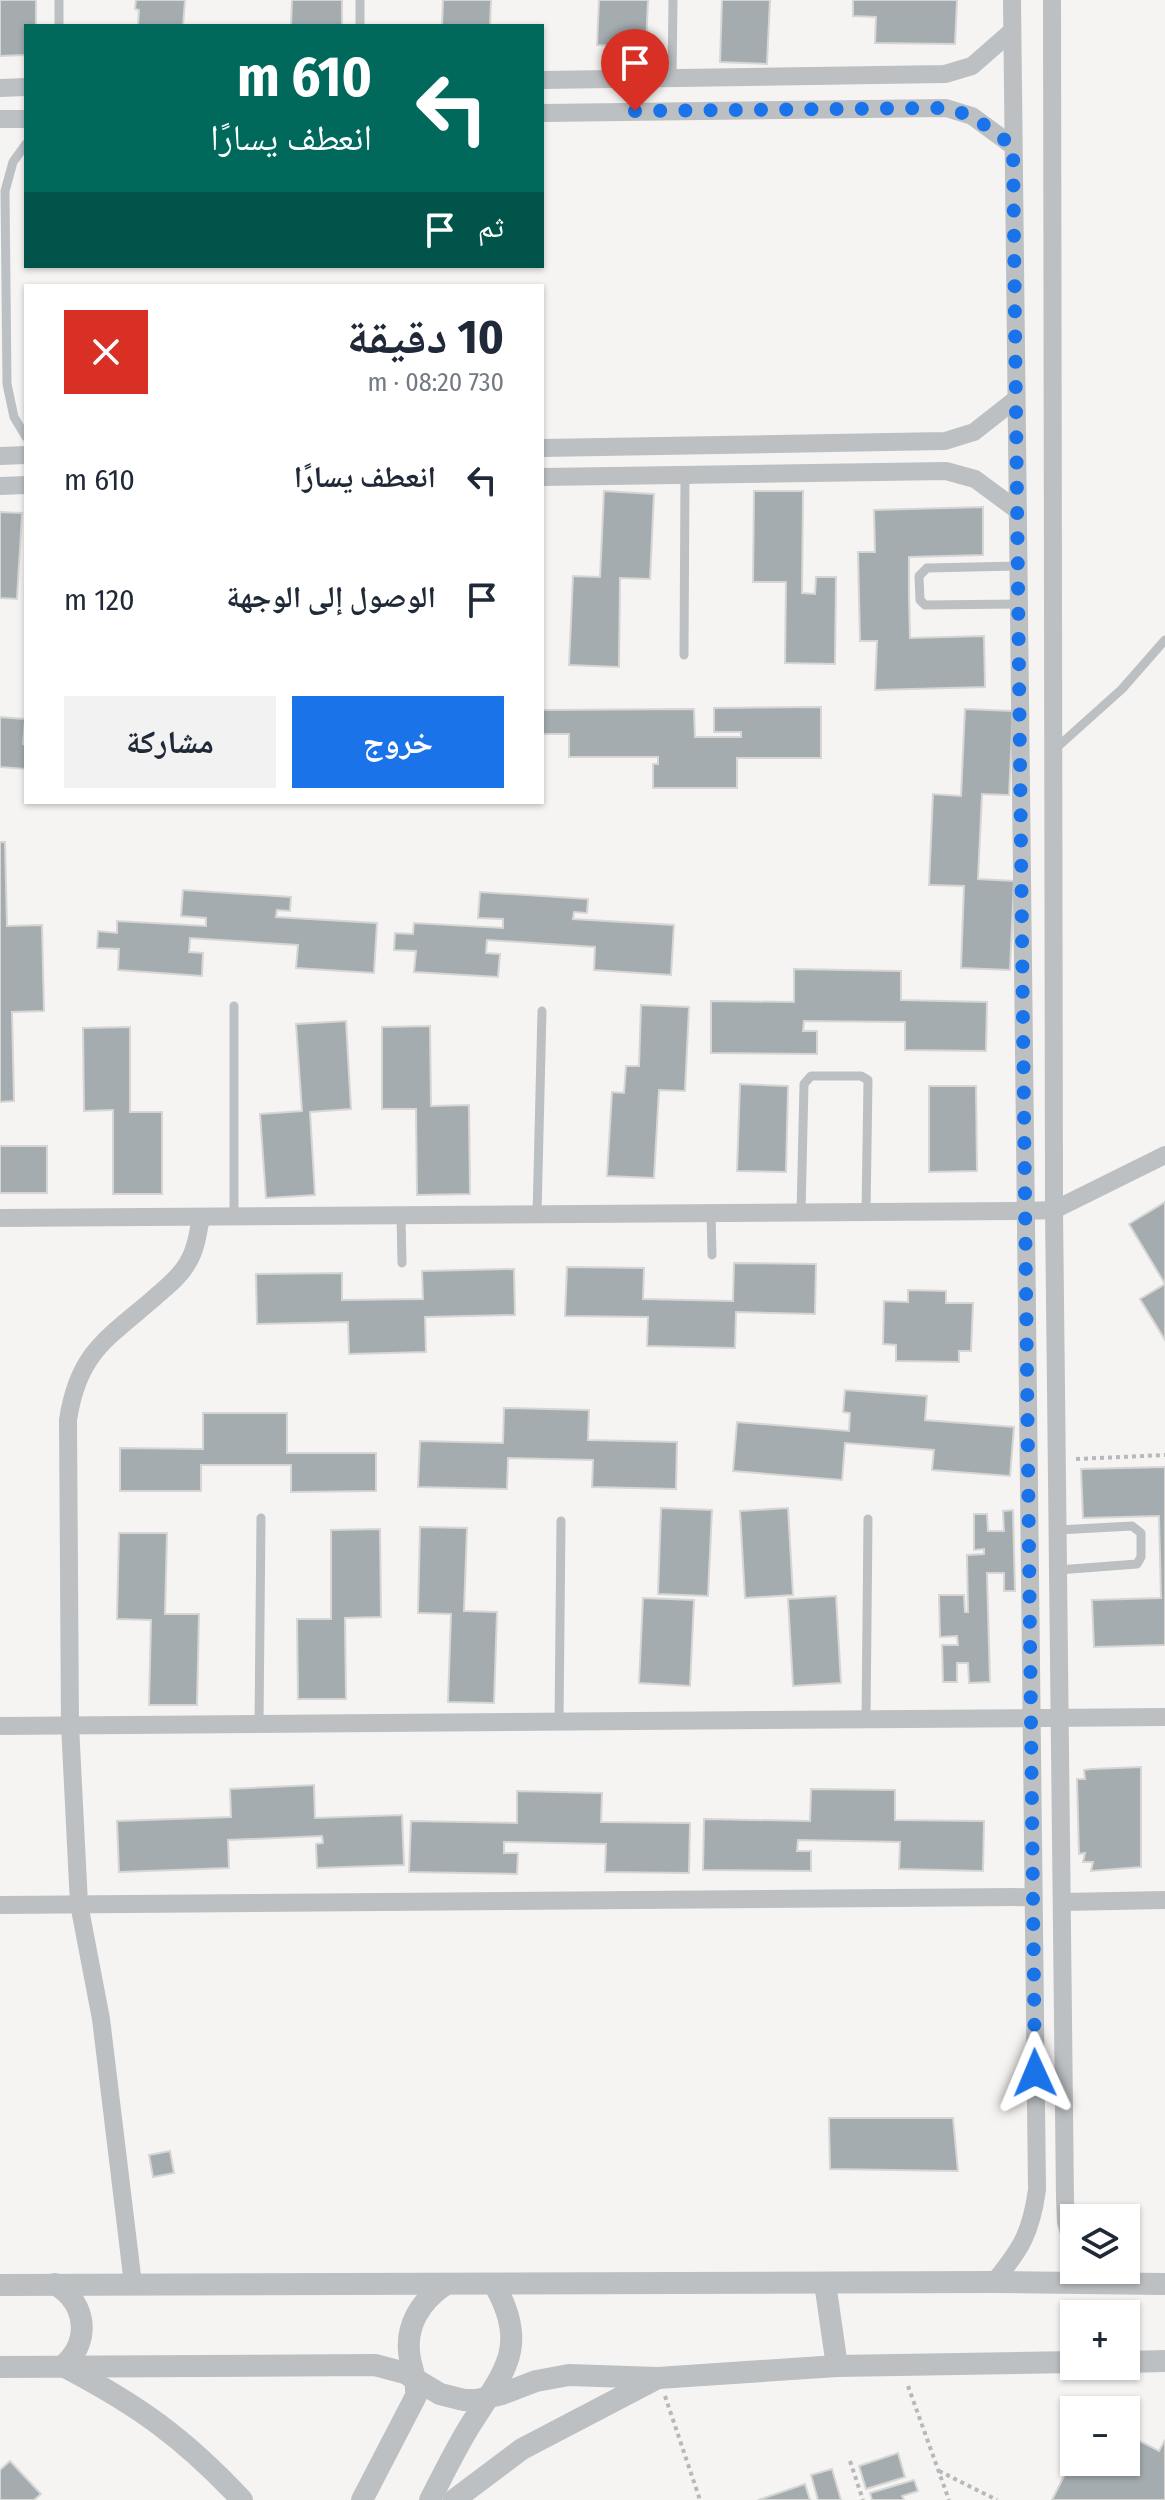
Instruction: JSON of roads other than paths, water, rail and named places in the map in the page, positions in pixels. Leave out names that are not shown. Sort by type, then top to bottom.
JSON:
[{"type":"street","points":[[994,2282],[1019,2252],[1034,2212],[1037,2190],[1012,0]]},
{"type":"street","points":[[1052,0],[1051,752],[1065,2204]]},
{"type":"street","points":[[544,80],[945,74],[972,66],[1012,31]]},
{"type":"street","points":[[0,88],[24,87]]},
{"type":"street","points":[[544,113],[946,108],[972,116],[1013,146]]},
{"type":"street","points":[[0,119],[24,119]]},
{"type":"street","points":[[544,448],[945,441],[974,432],[1016,399]]},
{"type":"street","points":[[0,456],[24,455]]},
{"type":"street","points":[[544,477],[946,471],[975,479],[1017,510]]},
{"type":"street","points":[[0,486],[24,485]]},
{"type":"street","points":[[0,1218],[1054,1210],[1165,1155]]},
{"type":"street","points":[[133,2284],[101,2019],[79,1904],[70,1725],[68,1420],[72,1394],[82,1369],[96,1347],[166,1287],[188,1263],[201,1217]]},
{"type":"street","points":[[0,1726],[1165,1717]]},
{"type":"street","points":[[0,1905],[1033,1897]]},
{"type":"street","points":[[1062,1902],[1165,1900]]},
{"type":"street","points":[[0,2285],[994,2282],[1060,2278]]},
{"type":"street","points":[[1140,2282],[1165,2284]]},
{"type":"street","points":[[825,2283],[837,2366]]},
{"type":"street","points":[[55,2284],[78,2307],[82,2328],[77,2350],[63,2366]]},
{"type":"street","points":[[362,2500],[416,2396],[417,2380],[409,2355],[411,2329],[423,2303],[446,2284]]},
{"type":"street","points":[[430,2500],[469,2426],[504,2374],[510,2348],[508,2314],[494,2284]]},
{"type":"street","points":[[1140,2362],[1165,2361]]},
{"type":"street","points":[[0,2367],[357,2363],[392,2369],[440,2394],[477,2400],[524,2384],[569,2375],[658,2378],[837,2366],[1060,2362]]},
{"type":"street","points":[[63,2366],[114,2393],[162,2424],[206,2461],[242,2500]]},
{"type":"street","points":[[454,2500],[522,2449],[658,2378]]},
{"type":"lane","points":[[59,0],[59,24]]},
{"type":"lane","points":[[360,0],[360,24]]},
{"type":"lane","points":[[672,78],[673,0]]},
{"type":"lane","points":[[24,147],[13,162],[5,191],[7,384],[14,417],[24,434]]},
{"type":"lane","points":[[684,655],[685,475]]},
{"type":"lane","points":[[1018,566],[927,568],[919,576],[920,600],[925,605],[1019,604]]},
{"type":"lane","points":[[1051,752],[1122,689],[1165,640]]},
{"type":"lane","points":[[234,1006],[234,1217]]},
{"type":"lane","points":[[537,1215],[542,1011]]},
{"type":"lane","points":[[801,1213],[804,1084],[811,1076],[861,1076],[868,1080],[866,1213]]},
{"type":"lane","points":[[711,1214],[712,1255]]},
{"type":"lane","points":[[401,1216],[402,1263]]},
{"type":"lane","points":[[259,1724],[261,1518]]},
{"type":"lane","points":[[866,1720],[868,1519]]},
{"type":"lane","points":[[559,1722],[561,1521]]},
{"type":"lane","points":[[1058,1530],[1132,1526],[1141,1533],[1141,1557],[1137,1564],[1058,1570]]}]
